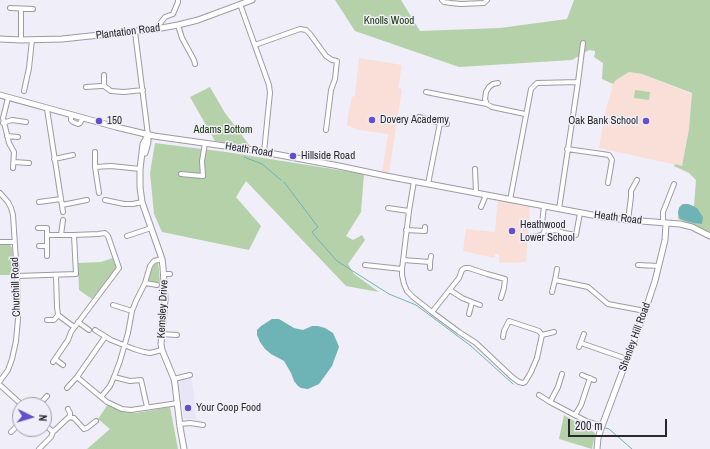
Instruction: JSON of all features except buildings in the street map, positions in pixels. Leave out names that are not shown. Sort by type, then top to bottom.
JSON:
[{"type":"street","points":[[156,29],[165,17],[173,14],[178,0]]},
{"type":"street","name":"Plantation Road","points":[[0,39],[62,39],[156,29],[198,20],[252,0]]},
{"type":"street","points":[[442,0],[444,2],[462,4],[484,3],[487,0]]},
{"type":"street","points":[[240,4],[269,85],[270,93],[264,152]]},
{"type":"street","points":[[10,8],[33,10]]},
{"type":"street","points":[[20,40],[21,9]]},
{"type":"street","points":[[178,25],[182,38],[195,64]]},
{"type":"street","points":[[255,45],[300,29],[306,30],[326,56],[338,61],[331,90],[326,130]]},
{"type":"street","points":[[135,32],[148,135]]},
{"type":"street","points":[[24,91],[29,68],[32,40]]},
{"type":"street","points":[[559,209],[583,43]]},
{"type":"street","points":[[104,75],[104,86]]},
{"type":"street","points":[[90,81],[88,87],[104,86],[111,91],[124,92],[143,90]]},
{"type":"street","points":[[510,200],[531,88],[537,83],[578,82]]},
{"type":"street","points":[[488,104],[485,99],[486,92],[489,87],[498,83]]},
{"type":"street","points":[[426,92],[488,104],[492,107],[525,114]]},
{"type":"street","name":"Heath Road","points":[[0,95],[148,135],[264,152],[580,213],[628,220],[680,224],[710,236]]},
{"type":"street","points":[[8,98],[2,115],[9,143],[14,152],[13,168]]},
{"type":"street","points":[[47,108],[63,212]]},
{"type":"street","points":[[419,118],[446,124]]},
{"type":"street","points":[[3,123],[12,120],[26,122]]},
{"type":"street","points":[[428,184],[440,123]]},
{"type":"street","name":"Kemsley Drive","points":[[148,135],[148,142],[140,169],[140,187],[142,202],[167,274],[161,344],[174,379],[184,449]]},
{"type":"street","points":[[7,136],[18,137]]},
{"type":"street","points":[[202,181],[202,161],[205,143]]},
{"type":"street","points":[[567,149],[609,155],[612,160],[608,183]]},
{"type":"street","points":[[96,152],[95,167],[99,193]]},
{"type":"street","points":[[54,159],[73,155]]},
{"type":"street","points":[[14,162],[29,163]]},
{"type":"street","points":[[95,167],[111,166],[140,169]]},
{"type":"street","points":[[475,168],[476,193]]},
{"type":"street","points":[[180,174],[203,176]]},
{"type":"street","points":[[628,220],[631,192],[637,180]]},
{"type":"street","points":[[414,181],[406,230],[402,269],[403,280],[407,291],[432,312],[476,343],[519,382],[525,382],[531,372],[537,358],[542,335]]},
{"type":"street","points":[[665,222],[663,212],[674,184]]},
{"type":"street","name":"Churchill Road","points":[[0,193],[8,202],[13,215],[18,319],[16,341],[10,364],[8,370],[0,381]]},
{"type":"street","points":[[481,207],[486,195]]},
{"type":"street","points":[[39,202],[61,200]]},
{"type":"street","points":[[62,205],[86,200]]},
{"type":"street","points":[[106,200],[124,204],[142,202]]},
{"type":"street","points":[[544,206],[542,224],[545,230]]},
{"type":"street","points":[[388,208],[409,210]]},
{"type":"street","points":[[576,235],[580,213]]},
{"type":"street","points":[[61,235],[63,220]]},
{"type":"street","name":"Shenley Hill Road","points":[[597,449],[598,438],[602,426],[645,312],[659,266],[665,240],[665,222]]},
{"type":"street","points":[[38,228],[47,228],[47,256]]},
{"type":"street","points":[[127,236],[152,228]]},
{"type":"street","points":[[406,230],[425,232]]},
{"type":"street","points":[[545,230],[557,230],[564,233],[582,236]]},
{"type":"street","points":[[531,237],[543,234],[545,230]]},
{"type":"street","points":[[47,235],[105,233],[108,236],[119,268],[74,327],[68,340],[54,360],[63,366]]},
{"type":"street","points":[[17,276],[76,274],[74,235]]},
{"type":"street","points":[[0,242],[14,242]]},
{"type":"street","points":[[39,246],[47,246]]},
{"type":"street","points":[[430,268],[431,256]]},
{"type":"street","points":[[101,397],[110,386],[114,377],[125,346],[132,311],[145,283],[150,266],[154,261],[162,258]]},
{"type":"street","points":[[403,260],[430,262]]},
{"type":"street","points":[[432,312],[459,278],[462,270],[465,268],[465,263]]},
{"type":"street","points":[[366,265],[402,269]]},
{"type":"street","points":[[638,265],[659,266]]},
{"type":"street","points":[[465,268],[505,279],[511,279]]},
{"type":"street","points":[[552,292],[557,269]]},
{"type":"street","points":[[47,320],[54,320],[58,315],[56,275]]},
{"type":"street","points":[[501,298],[505,279]]},
{"type":"street","points":[[555,280],[588,287],[608,304],[645,312]]},
{"type":"street","points":[[145,283],[157,285]]},
{"type":"street","points":[[450,290],[462,298],[480,305]]},
{"type":"street","points":[[469,314],[472,302]]},
{"type":"street","points":[[113,305],[132,311]]},
{"type":"street","points":[[58,315],[74,327]]},
{"type":"street","points":[[504,319],[539,331],[542,335]]},
{"type":"street","points":[[503,336],[509,321]]},
{"type":"street","points":[[78,322],[89,330]]},
{"type":"street","points":[[94,330],[125,346],[144,352],[150,353],[162,350]]},
{"type":"street","points":[[542,335],[554,332]]},
{"type":"street","points":[[161,334],[177,335]]},
{"type":"street","points":[[584,334],[580,345],[627,359]]},
{"type":"street","points":[[67,388],[77,377],[105,337]]},
{"type":"street","points":[[550,402],[558,387],[562,374]]},
{"type":"street","points":[[174,379],[190,375]]},
{"type":"street","points":[[575,415],[592,379],[582,375]]},
{"type":"street","points":[[77,377],[107,402],[122,409],[131,410],[178,403]]},
{"type":"street","points":[[114,377],[130,381],[141,380],[147,407]]},
{"type":"street","points":[[0,385],[13,397]]},
{"type":"street","points":[[539,395],[586,421],[602,426]]},
{"type":"street","points":[[68,409],[70,417]]},
{"type":"street","points":[[70,417],[74,418],[84,429],[96,421]]},
{"type":"street","points":[[39,449],[51,437],[53,432],[70,417]]},
{"type":"street","points":[[180,424],[190,423],[204,425]]},
{"type":"shaded area","name":"Dovery Academy","points":[[359,58],[402,65],[398,88],[402,89],[389,173],[382,172],[388,134],[359,130],[347,125],[352,97],[355,96]]},
{"type":"shaded area","name":"Oak Bank School","points":[[629,72],[642,74],[692,94],[689,129],[682,166],[599,148],[605,113],[613,84],[616,80]]},
{"type":"shaded area","name":"Heathwood Lower School","points":[[498,200],[530,207],[526,262],[499,263],[499,254],[495,254],[494,258],[463,251],[466,229],[495,232]]},
{"type":"shaded area","points":[[191,377],[194,392],[196,419],[184,419],[179,381]]},
{"type":"green space","name":"Knolls Wood","points":[[335,0],[401,0],[420,31],[500,28],[567,19],[574,0],[710,0],[710,232],[678,219],[678,211],[680,206],[683,204],[688,204],[694,206],[696,180],[689,173],[674,166],[675,164],[682,166],[689,129],[692,93],[642,74],[629,72],[616,80],[613,84],[602,79],[603,63],[594,57],[595,51],[589,50],[572,60],[459,67],[355,31]]},
{"type":"green space","name":"Adams Bottom","points":[[210,87],[225,113],[250,146],[215,141],[190,97]]},
{"type":"green space","points":[[635,90],[650,92],[649,100],[634,98]]},
{"type":"green space","points":[[155,143],[226,152],[364,174],[361,212],[346,236],[353,240],[362,235],[365,240],[348,264],[354,274],[379,292],[346,286],[246,181],[236,197],[261,226],[249,250],[162,232],[154,214],[150,173]]},
{"type":"green space","points":[[0,244],[9,244],[12,247],[14,275],[0,275]]},
{"type":"green space","points":[[113,258],[116,268],[92,299],[79,290],[78,263],[101,262]]},
{"type":"green space","points":[[158,263],[160,283],[148,281],[152,268]]},
{"type":"green space","points":[[108,404],[121,411],[136,413],[170,407],[178,449],[87,449],[110,429],[98,419]]},
{"type":"green space","points":[[564,415],[595,433],[592,449],[559,439]]},
{"type":"water","points":[[683,204],[688,204],[697,208],[703,217],[702,224],[680,219],[678,213],[679,208]]},
{"type":"water","points":[[272,319],[279,319],[294,328],[303,330],[312,326],[318,326],[333,333],[339,347],[332,366],[319,384],[308,389],[301,388],[294,381],[284,361],[265,349],[257,335],[257,330]]},
{"type":"waterway","points":[[244,157],[262,164],[281,180]]},
{"type":"waterway","points":[[284,182],[318,227],[312,232],[314,235],[337,261],[389,294],[416,305],[471,346],[513,384]]},
{"type":"waterway","points":[[605,428],[609,429],[632,449]]},
{"type":"place","name":"Dovery Academy","points":[[372,120]]},
{"type":"place","name":"150","points":[[99,121]]},
{"type":"place","name":"Oak Bank School","points":[[646,121]]},
{"type":"place","name":"Hillside Road","points":[[293,156]]},
{"type":"place","name":"Heathwood Lower School","points":[[512,231]]},
{"type":"place","name":"Your Coop Food","points":[[188,408]]}]
